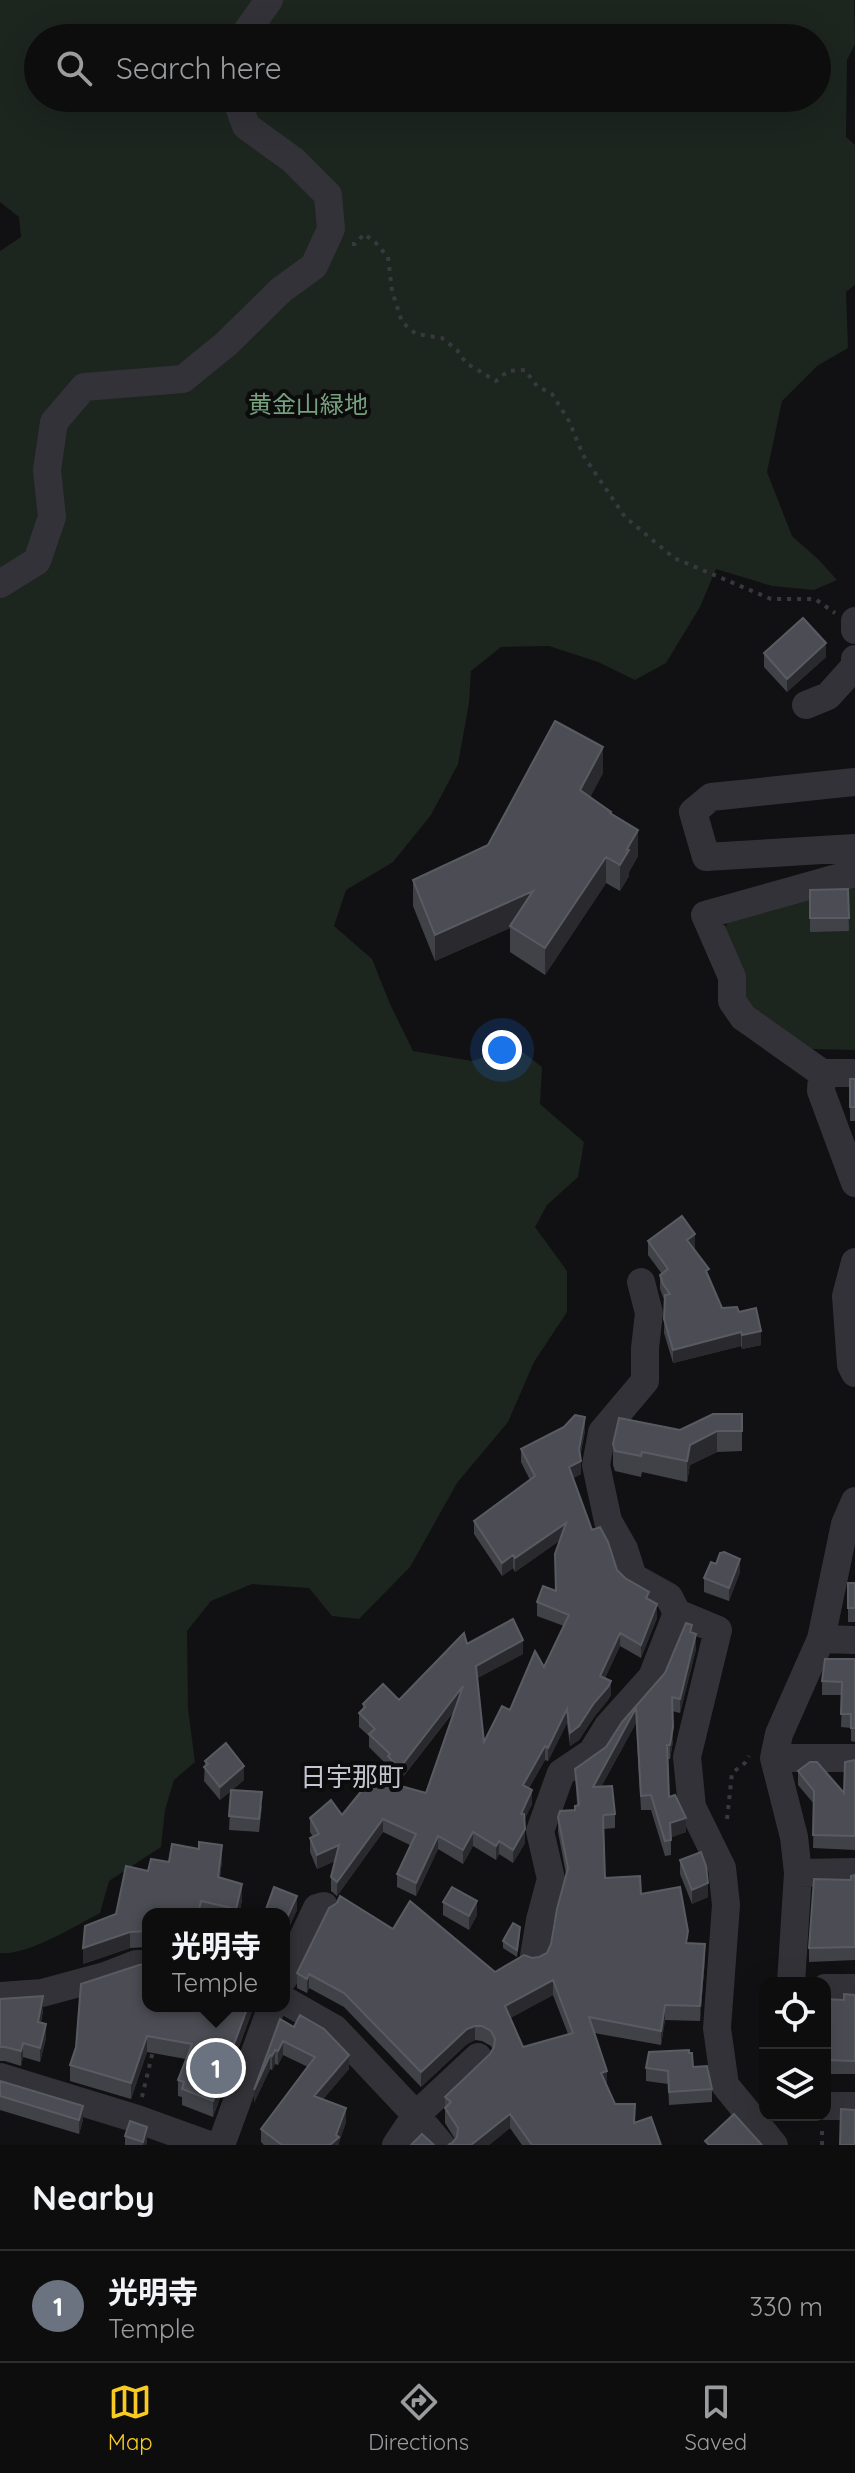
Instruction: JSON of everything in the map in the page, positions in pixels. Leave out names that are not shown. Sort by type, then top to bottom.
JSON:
[{"type":"street","points":[[252,24],[269,0]]},
{"type":"street","points":[[0,584],[37,561],[52,517],[47,470],[54,422],[84,387],[183,379],[226,344],[281,290],[314,266],[331,229],[328,195],[293,160],[246,126],[241,112]]},
{"type":"street","points":[[806,705],[828,696],[855,666],[855,659]]},
{"type":"street","points":[[855,782],[711,797],[693,812],[706,857],[855,848]]},
{"type":"street","points":[[855,873],[705,915],[732,977],[732,1001],[743,1017],[822,1073],[855,1073]]},
{"type":"street","points":[[822,1073],[821,1091],[855,1183]]},
{"type":"street","points":[[855,1262],[851,1296],[851,1365],[855,1373]]},
{"type":"street","points":[[641,1282],[649,1313],[645,1381],[602,1432],[596,1465],[608,1521],[624,1549],[633,1577],[669,1597],[677,1613],[718,1630],[687,1757],[692,1807],[722,1868],[725,1892],[717,2028],[725,2085],[774,2145]]},
{"type":"street","points":[[791,1977],[798,1873],[777,1746],[821,1639],[852,1517]]},
{"type":"street","points":[[534,1956],[551,1879],[540,1831],[561,1773],[592,1752],[608,1726],[652,1677],[677,1613]]},
{"type":"street","points":[[821,1639],[855,1640]]},
{"type":"street","points":[[777,1746],[855,1758]]},
{"type":"street","points":[[798,1873],[855,1872]]},
{"type":"street","points":[[290,1965],[317,1908],[324,1906]]},
{"type":"street","points":[[0,1996],[42,1993],[142,1964]]},
{"type":"street","points":[[831,1988],[855,1988]]},
{"type":"street","points":[[290,2003],[335,2029],[441,2145]]},
{"type":"street","points":[[0,2077],[137,2119],[206,2144],[269,2012]]},
{"type":"street","points":[[396,2145],[416,2115],[478,2057]]},
{"type":"street","points":[[831,2106],[855,2106]]},
{"type":"path","points":[[326,238],[355,244],[364,234],[375,242],[388,257],[392,291],[402,322],[416,334],[442,338],[457,350],[466,363],[496,381],[508,371],[525,370],[537,386],[552,394],[569,421],[583,455],[625,517],[674,558],[771,599],[815,599],[855,625]]},
{"type":"path","points":[[728,1827],[732,1773],[745,1763],[749,1755],[777,1746]]},
{"type":"path","points":[[137,2119],[154,2048]]},
{"type":"green space","name":"黄金山緑地","points":[[0,0],[854,0],[855,44],[847,60],[846,137],[855,145],[855,285],[846,292],[848,348],[817,366],[782,401],[767,472],[792,536],[837,580],[814,590],[772,586],[716,569],[700,607],[666,663],[635,680],[598,662],[549,646],[501,647],[471,671],[469,703],[458,764],[431,815],[393,862],[346,890],[334,926],[372,959],[413,1051],[472,1061],[516,1047],[542,1067],[540,1104],[584,1142],[578,1177],[547,1205],[535,1227],[567,1271],[567,1312],[534,1362],[508,1422],[457,1483],[410,1567],[359,1619],[332,1616],[309,1588],[252,1584],[211,1601],[187,1631],[188,1709],[195,1762],[174,1780],[165,1810],[161,1847],[109,1881],[100,1913],[37,1945],[0,1953],[0,251],[21,237],[19,217],[0,202]]},
{"type":"green space","points":[[855,885],[855,1050],[812,1049],[746,1010],[723,931],[730,919]]},
{"type":"building","points":[[803,618],[826,643],[787,679],[764,653]]},
{"type":"building","points":[[555,721],[603,747],[580,790],[638,830],[629,850],[620,865],[606,857],[545,948],[510,926],[533,891],[435,935],[413,880],[488,845]]},
{"type":"building","points":[[848,889],[849,918],[810,918],[810,890]]},
{"type":"building","points":[[850,1079],[855,1079],[855,1107],[850,1107]]},
{"type":"building","points":[[682,1216],[695,1234],[687,1240],[709,1269],[706,1271],[722,1308],[737,1307],[739,1312],[756,1308],[761,1331],[742,1335],[741,1332],[673,1350],[664,1319],[665,1295],[670,1294],[660,1275],[668,1269],[648,1241]]},
{"type":"building","points":[[713,1414],[742,1414],[742,1431],[717,1431],[690,1445],[687,1461],[642,1452],[641,1456],[615,1451],[613,1444],[619,1418],[680,1430]]},
{"type":"building","points":[[575,1415],[585,1417],[579,1449],[581,1461],[569,1467],[592,1530],[600,1527],[617,1570],[649,1592],[646,1598],[657,1604],[641,1645],[620,1633],[600,1676],[611,1681],[608,1687],[579,1726],[570,1733],[567,1709],[548,1748],[545,1746],[523,1785],[532,1790],[521,1814],[524,1814],[525,1829],[513,1850],[499,1841],[496,1846],[473,1832],[463,1850],[438,1836],[416,1883],[397,1874],[416,1834],[383,1819],[337,1882],[331,1877],[339,1845],[317,1855],[310,1838],[319,1834],[310,1818],[331,1800],[342,1815],[372,1778],[426,1793],[463,1686],[399,1769],[388,1756],[390,1754],[369,1734],[375,1729],[359,1713],[365,1707],[363,1704],[383,1684],[399,1700],[464,1633],[467,1644],[513,1619],[523,1640],[476,1666],[484,1742],[502,1706],[510,1710],[535,1651],[544,1667],[569,1615],[537,1602],[543,1586],[556,1591],[555,1554],[566,1523],[515,1558],[513,1555],[502,1563],[474,1521],[535,1476],[521,1449],[564,1427]]},
{"type":"building","points":[[720,1553],[740,1559],[729,1588],[704,1578],[711,1562],[716,1564]]},
{"type":"building","points":[[848,1583],[855,1583],[855,1608],[848,1608]]},
{"type":"building","points":[[686,1623],[692,1625],[690,1632],[696,1634],[680,1699],[672,1697],[673,1727],[670,1745],[667,1745],[669,1797],[675,1795],[686,1818],[670,1823],[671,1840],[665,1841],[651,1795],[641,1796],[636,1708],[593,1787],[612,1786],[615,1814],[604,1815],[603,1818],[605,1878],[640,1876],[641,1894],[680,1887],[688,1931],[686,1943],[705,1944],[700,2006],[665,2005],[661,2031],[589,2017],[607,2071],[601,2073],[615,2104],[635,2104],[634,2123],[651,2117],[661,2145],[532,2145],[510,2114],[471,2145],[448,2145],[457,2137],[458,2128],[445,2108],[451,2102],[445,2097],[490,2054],[495,2039],[491,2031],[482,2026],[467,2029],[421,2072],[344,1993],[309,1974],[307,1979],[297,1973],[329,1908],[337,1903],[340,1896],[393,1929],[410,1901],[495,1972],[524,1955],[532,1958],[547,1953],[568,1868],[558,1817],[560,1811],[575,1810],[575,1806],[579,1805],[575,1769],[606,1747],[622,1722],[665,1673]],"holes":[[[553,1980],[573,2033],[523,2047],[505,2006]]]},
{"type":"building","points":[[825,1659],[855,1659],[855,1728],[851,1728],[851,1714],[841,1714],[842,1682],[822,1681]]},
{"type":"building","points":[[226,1743],[244,1766],[220,1787],[204,1767],[208,1764],[205,1761]]},
{"type":"building","points":[[855,1760],[855,1836],[813,1835],[814,1791],[798,1771],[810,1762],[817,1762],[844,1793],[845,1762]]},
{"type":"building","points":[[231,1790],[262,1792],[259,1819],[229,1816]]},
{"type":"building","points":[[199,1842],[222,1845],[218,1877],[242,1884],[236,1908],[201,1901],[199,1908],[142,1908],[142,1931],[130,1932],[83,1948],[85,1926],[116,1914],[126,1866],[148,1871],[151,1859],[169,1862],[172,1844],[199,1849]]},
{"type":"building","points":[[701,1852],[708,1883],[692,1890],[680,1860]]},
{"type":"building","points":[[855,1875],[855,1947],[809,1948],[814,1879],[851,1880],[851,1876]]},
{"type":"building","points":[[274,1887],[297,1896],[290,1911],[290,1908],[266,1908]]},
{"type":"building","points":[[452,1887],[477,1901],[469,1916],[443,1902]]},
{"type":"building","points":[[513,1923],[520,1927],[517,1950],[503,1941]]},
{"type":"building","points":[[142,1965],[142,2012],[246,2012],[213,2101],[182,2089],[184,2082],[178,2080],[192,2044],[147,2036],[131,2083],[70,2065],[76,2047],[81,1984]]},
{"type":"building","points":[[844,1994],[855,1995],[855,2061],[831,2060],[831,1999],[844,2000]]},
{"type":"building","points":[[43,1996],[38,2022],[46,2024],[40,2048],[23,2043],[21,2051],[0,2047],[0,1999]]},
{"type":"building","points":[[300,2015],[324,2029],[349,2055],[314,2096],[346,2108],[336,2135],[339,2137],[330,2145],[282,2145],[261,2129],[315,2057],[283,2041],[278,2051],[270,2055],[254,2090],[280,2019],[294,2027]]},
{"type":"building","points":[[689,2050],[693,2067],[707,2066],[712,2089],[669,2092],[668,2071],[646,2068],[649,2052]]},
{"type":"building","points":[[0,2081],[83,2106],[79,2120],[0,2096]]},
{"type":"building","points":[[841,2109],[855,2110],[855,2145],[840,2145]]},
{"type":"building","points":[[734,2114],[762,2145],[709,2145],[705,2141]]},
{"type":"building","points":[[130,2121],[147,2127],[143,2142],[125,2136]]},
{"type":"building","points":[[422,2134],[434,2145],[411,2145]]},
{"type":"place","name":"光明寺","points":[[216,2068]]},
{"type":"district","name":"日宇那町","points":[[352,1777]]}]
